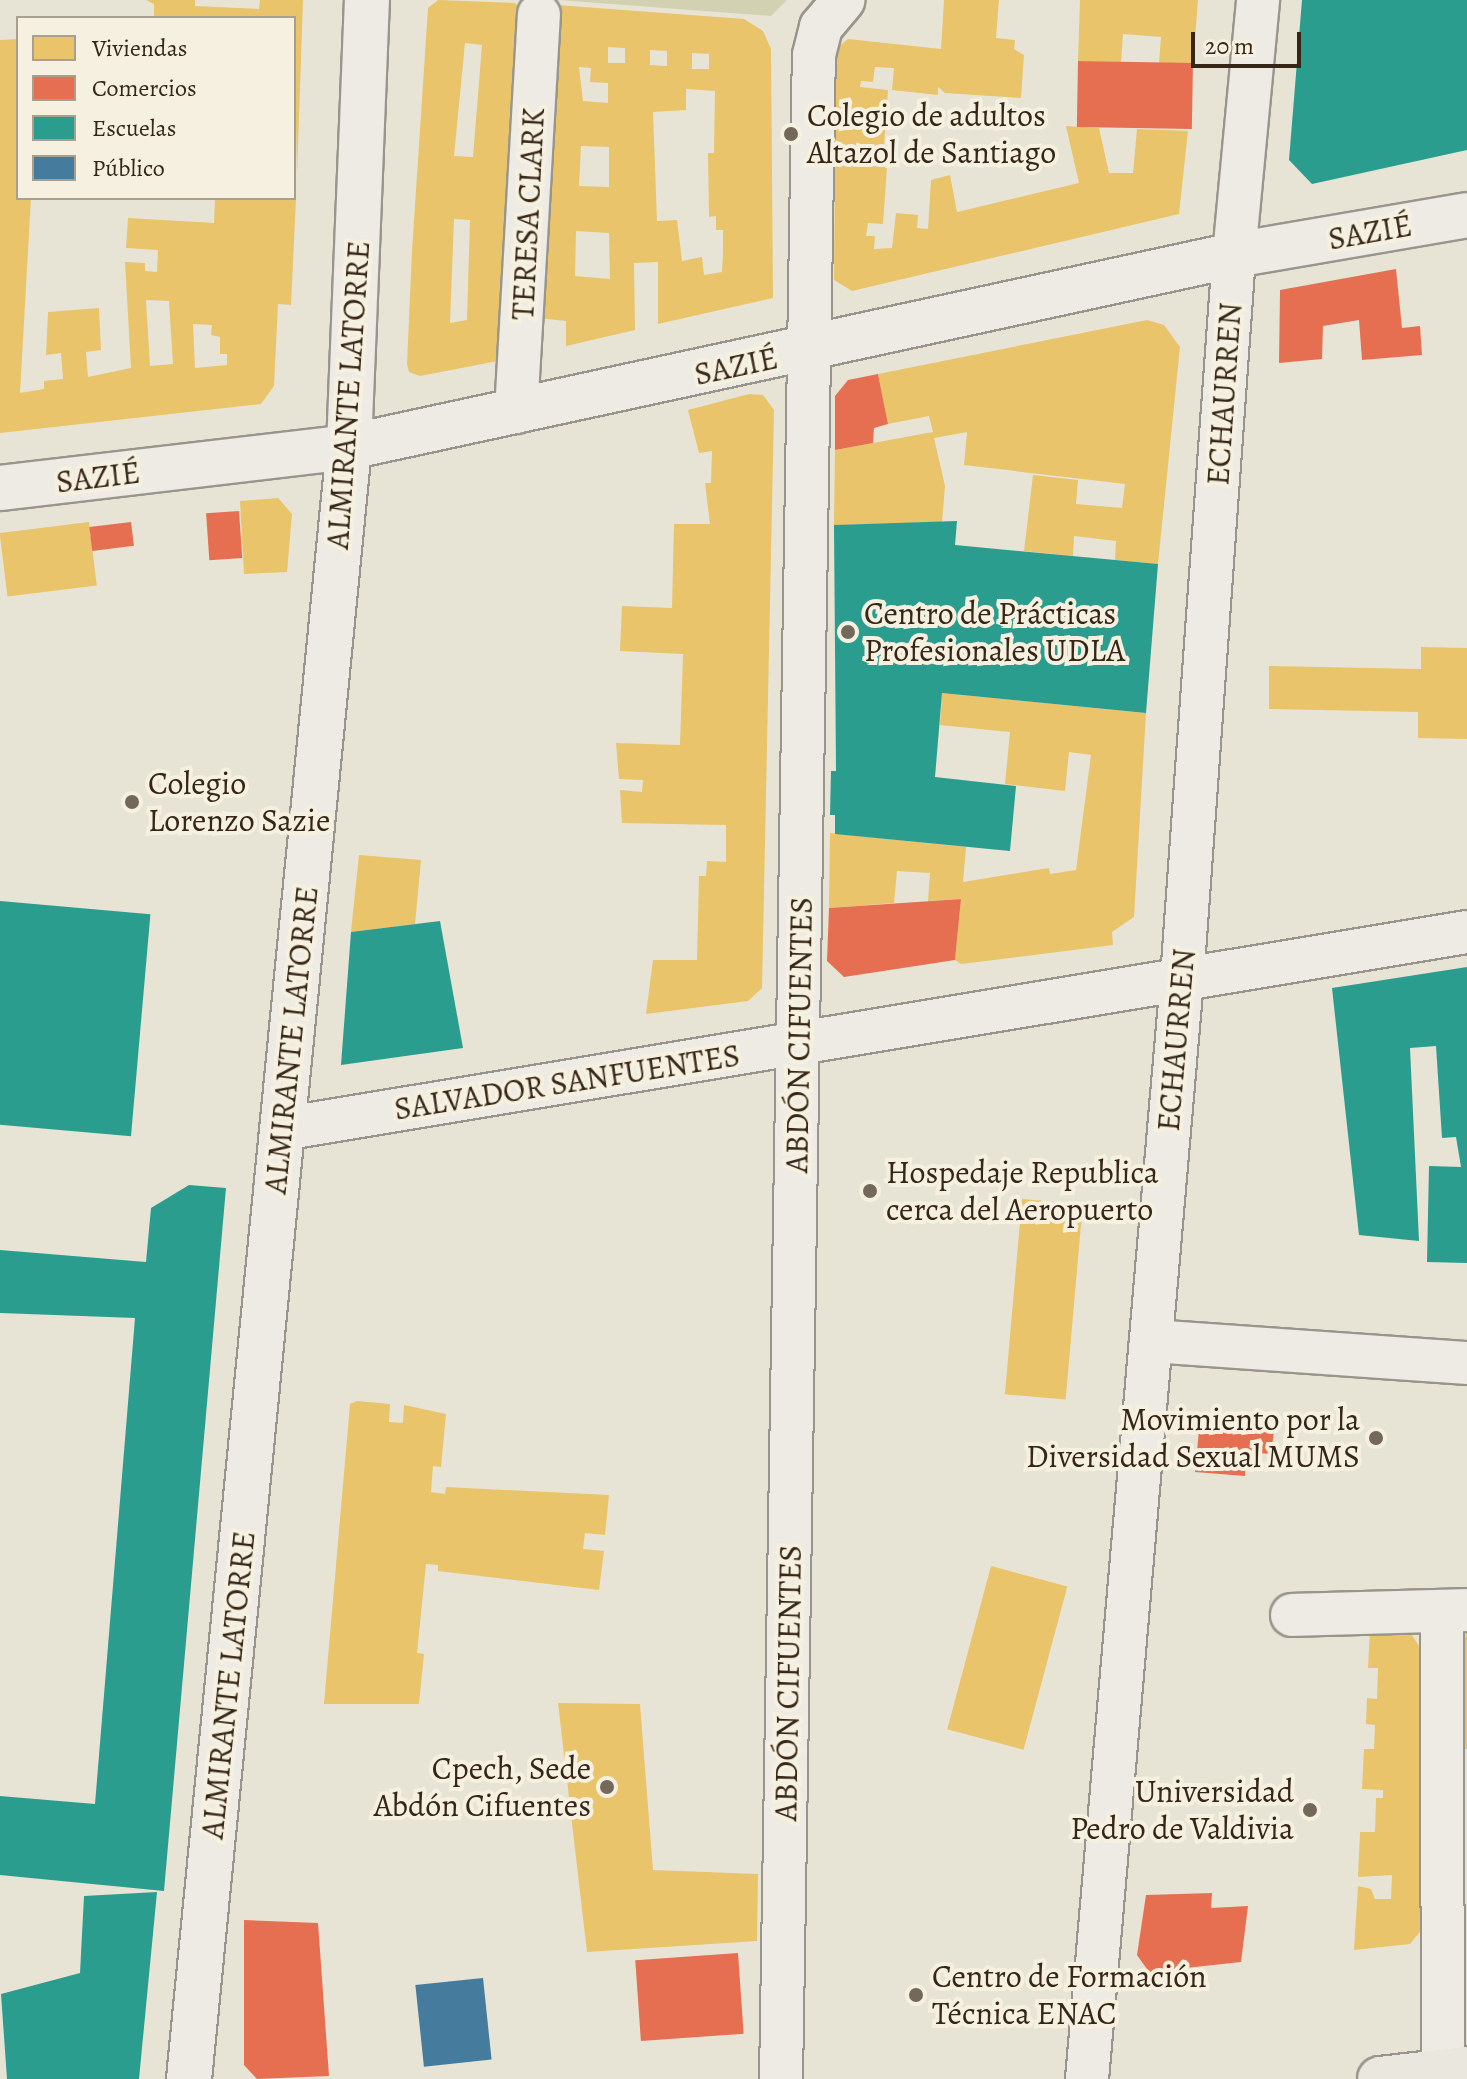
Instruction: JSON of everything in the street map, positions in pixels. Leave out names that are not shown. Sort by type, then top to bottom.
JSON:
[{"type":"main road","name":"ALMIRANTE LATORRE","points":[[189,2079],[349,447],[367,0]]},
{"type":"main road","name":"SAZIÉ","points":[[0,488],[349,447],[807,351],[1234,255],[1467,215]]},
{"type":"main road","points":[[1380,2079],[1455,2071]]},
{"type":"street","name":"ABDÓN CIFUENTES","points":[[781,2079],[814,55],[821,27],[837,0]]},
{"type":"street","name":"ECHAURREN","points":[[1087,2079],[1182,979],[1234,255],[1258,0]]},
{"type":"street","name":"TERESA CLARK","points":[[516,412],[539,15]]},
{"type":"street","name":"SALVADOR SANFUENTES","points":[[282,1129],[1467,932]]},
{"type":"street","points":[[1151,1341],[1467,1363]]},
{"type":"street","points":[[1292,1615],[1455,1611],[1455,2071]]},
{"type":"green space","points":[[558,0],[787,0],[771,16]]},
{"type":"building: Viviendas","points":[[146,0],[195,0],[195,6],[259,9],[260,0],[303,0],[297,176],[296,16],[154,16],[154,4]]},
{"type":"building: Viviendas","points":[[438,0],[515,3],[525,14],[508,359],[420,376],[409,372],[407,364],[428,8]],"holes":[[[465,43],[482,45],[473,157],[454,156]],[[454,219],[470,220],[467,320],[450,323]]]},
{"type":"building: Viviendas","points":[[944,0],[999,0],[996,38],[1015,40],[1014,49],[1024,55],[1021,98],[945,93],[938,87],[938,95],[892,90],[894,68],[875,67],[873,82],[861,81],[860,87],[888,90],[884,146],[871,146],[871,166],[887,167],[883,224],[868,223],[866,236],[875,236],[874,249],[892,248],[896,213],[918,215],[917,228],[928,229],[931,180],[950,175],[957,212],[1079,183],[1066,126],[1099,128],[1109,173],[1133,173],[1137,129],[1188,131],[1179,214],[852,291],[834,280],[836,49],[848,39],[941,49]]},
{"type":"building: Viviendas","points":[[1080,0],[1198,0],[1193,64],[1159,63],[1161,37],[1123,34],[1121,62],[1078,61]]},
{"type":"building: Viviendas","points":[[557,5],[744,19],[763,31],[771,49],[773,298],[658,324],[658,262],[634,263],[635,330],[566,346],[566,321],[539,318]],"holes":[[[608,47],[625,48],[625,63],[608,63]],[[650,50],[667,51],[667,66],[650,65]],[[692,53],[709,54],[709,69],[692,69]],[[579,67],[591,68],[590,82],[608,83],[608,103],[583,101]],[[686,89],[715,91],[714,153],[708,153],[709,217],[716,216],[716,230],[723,230],[722,272],[704,275],[702,257],[682,261],[677,220],[657,221],[653,112],[686,110]],[[581,146],[609,147],[609,187],[579,186]],[[576,231],[609,233],[610,279],[575,276]]]},
{"type":"building: Viviendas","points":[[16,39],[16,200],[31,200],[20,393],[44,389],[44,381],[63,379],[61,353],[46,355],[48,312],[99,308],[101,350],[86,352],[88,377],[131,368],[125,262],[145,263],[145,271],[157,272],[158,250],[126,248],[128,218],[214,223],[215,200],[296,200],[291,305],[278,304],[274,386],[261,404],[0,433],[0,40]],"holes":[[[146,300],[169,301],[173,364],[150,366]],[[193,324],[212,325],[211,335],[220,337],[220,354],[227,354],[227,365],[195,368]]]},
{"type":"building: Viviendas","points":[[1147,320],[1164,325],[1180,347],[1158,564],[1115,560],[1116,541],[1074,536],[1073,556],[1024,551],[1033,475],[1078,480],[1076,504],[1122,508],[1125,484],[964,465],[967,432],[934,438],[945,486],[942,522],[834,525],[835,450],[933,432],[929,416],[888,424],[878,374]]},
{"type":"building: Viviendas","points":[[749,394],[763,395],[774,410],[762,988],[748,1001],[646,1014],[653,960],[697,960],[699,876],[706,876],[707,861],[726,862],[726,825],[622,823],[620,790],[642,792],[643,780],[619,779],[616,743],[680,745],[683,654],[620,651],[622,606],[672,608],[674,524],[710,524],[705,483],[711,483],[712,451],[699,453],[688,410]]},
{"type":"building: Viviendas","points":[[278,498],[292,514],[287,572],[244,574],[240,501]]},
{"type":"building: Viviendas","points":[[89,522],[97,586],[7,596],[0,533]]},
{"type":"building: Viviendas","points":[[1421,647],[1467,648],[1467,739],[1418,738],[1418,712],[1269,709],[1269,666],[1421,669]]},
{"type":"building: Viviendas","points":[[942,693],[1146,713],[1134,917],[1112,932],[1113,945],[961,964],[955,960],[961,899],[928,901],[930,873],[897,871],[894,903],[829,908],[830,833],[966,847],[963,882],[1049,868],[1050,874],[1076,870],[1091,755],[1069,752],[1065,791],[1005,784],[1010,732],[940,725]]},
{"type":"building: Viviendas","points":[[359,855],[421,860],[415,924],[351,932]]},
{"type":"building: Viviendas","points":[[1022,1199],[1083,1204],[1066,1400],[1005,1394]]},
{"type":"building: Viviendas","points":[[357,1401],[390,1404],[389,1422],[403,1423],[404,1405],[446,1414],[441,1467],[433,1466],[431,1492],[445,1494],[446,1487],[609,1495],[605,1535],[585,1533],[583,1549],[604,1551],[599,1590],[438,1571],[438,1565],[426,1564],[417,1653],[424,1654],[419,1704],[324,1704],[350,1404]]},
{"type":"building: Viviendas","points":[[991,1566],[1067,1586],[1024,1750],[947,1729]]},
{"type":"building: Viviendas","points":[[1370,1629],[1408,1629],[1419,1646],[1423,1928],[1410,1944],[1354,1950],[1358,1886],[1371,1889],[1375,1899],[1391,1899],[1392,1875],[1358,1877],[1360,1832],[1375,1832],[1376,1798],[1383,1798],[1383,1790],[1362,1789],[1364,1749],[1374,1749],[1375,1725],[1366,1724],[1367,1698],[1377,1699],[1378,1668],[1368,1668]]},
{"type":"building: Viviendas","points":[[1467,1630],[1467,1749],[1464,1749],[1462,1649]]},
{"type":"building: Viviendas","name":"Cpech, Sede Abdón Cifuentes","points":[[558,1703],[640,1704],[653,1870],[758,1874],[757,1941],[587,1952]]},
{"type":"building: Comercios","points":[[1078,61],[1193,63],[1192,129],[1077,127]]},
{"type":"building: Comercios","points":[[1396,269],[1402,328],[1420,326],[1422,355],[1362,360],[1359,320],[1323,326],[1322,359],[1279,363],[1280,290]]},
{"type":"building: Comercios","points":[[878,374],[888,424],[874,428],[873,443],[835,450],[835,396],[848,380]]},
{"type":"building: Comercios","points":[[239,511],[242,558],[209,560],[206,513]]},
{"type":"building: Comercios","points":[[131,522],[134,546],[92,551],[89,527]]},
{"type":"building: Comercios","points":[[961,899],[955,960],[844,977],[827,961],[829,908]]},
{"type":"building: Comercios","points":[[1200,1420],[1275,1424],[1271,1454],[1246,1452],[1245,1476],[1195,1472]]},
{"type":"building: Comercios","points":[[1212,1893],[1211,1908],[1248,1906],[1241,1962],[1149,1972],[1137,1955],[1146,1895]]},
{"type":"building: Comercios","points":[[244,1920],[318,1923],[329,2076],[257,2079],[244,2065]]},
{"type":"building: Comercios","points":[[738,1953],[744,2034],[641,2041],[635,1960]]},
{"type":"building: Escuelas","points":[[1302,0],[1467,0],[1467,150],[1312,184],[1289,160]]},
{"type":"building: Escuelas","points":[[957,521],[955,545],[1158,564],[1146,713],[942,693],[935,777],[1016,786],[1010,851],[835,834],[835,815],[830,815],[831,771],[836,771],[834,525]]},
{"type":"building: Escuelas","points":[[0,901],[150,914],[131,1136],[0,1125]]},
{"type":"building: Escuelas","points":[[440,921],[463,1048],[341,1065],[351,932]]},
{"type":"building: Escuelas","points":[[1467,967],[1467,1263],[1427,1262],[1429,1166],[1461,1167],[1456,1137],[1442,1138],[1436,1046],[1410,1048],[1419,1241],[1359,1235],[1332,988]]},
{"type":"building: Escuelas","points":[[189,1185],[226,1188],[164,1891],[0,1875],[0,1796],[95,1804],[135,1318],[0,1313],[0,1250],[146,1262],[151,1208]]},
{"type":"building: Escuelas","points":[[157,1892],[139,2079],[7,2079],[1,1994],[80,1973],[84,1896]]},
{"type":"building: Público","points":[[483,1978],[492,2060],[424,2067],[415,1985]]},
{"type":"place","name":"Colegio de adultos Altazol de Santiago","points":[[791,134]]},
{"type":"place","name":"Centro de Prácticas Profesionales UDLA","points":[[848,632]]},
{"type":"place","name":"Colegio Lorenzo Sazie","points":[[132,802]]},
{"type":"place","name":"Hospedaje Republica cerca del Aeropuerto","points":[[870,1191]]},
{"type":"place","name":"Movimiento por la Diversidad Sexual MUMS","points":[[1376,1438]]},
{"type":"place","name":"Cpech, Sede Abdón Cifuentes","points":[[607,1787]]},
{"type":"place","name":"Universidad Pedro de Valdivia","points":[[1310,1810]]},
{"type":"place","name":"Centro de Formación Técnica ENAC","points":[[916,1995]]}]
